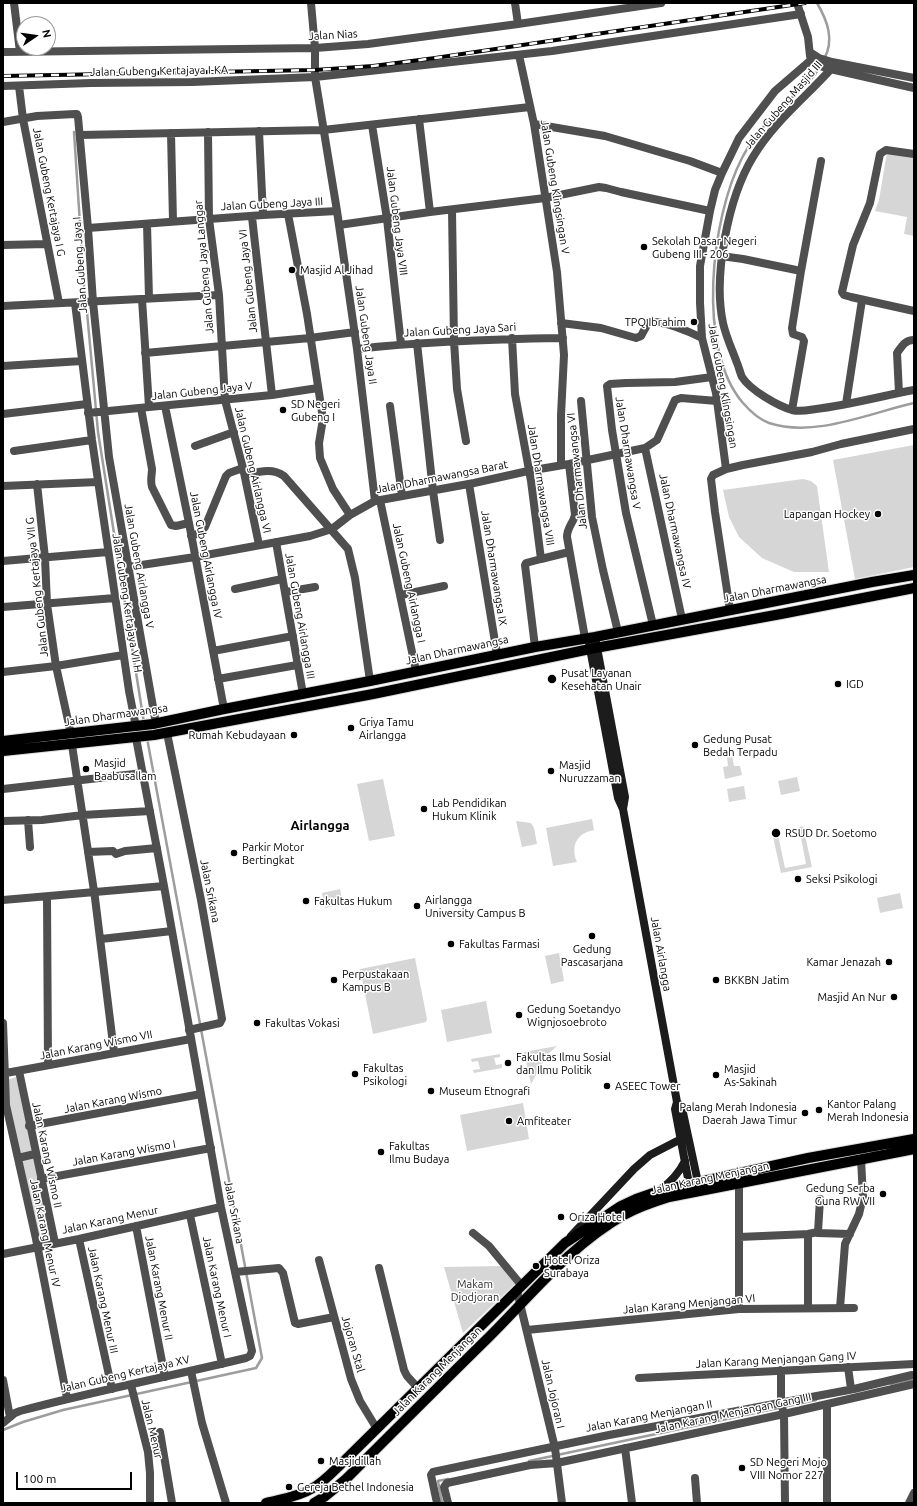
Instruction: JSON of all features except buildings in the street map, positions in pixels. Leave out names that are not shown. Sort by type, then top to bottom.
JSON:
[{"type":"main road","name":"Jalan Dharmawangsa","points":[[3,741],[155,724],[370,681],[446,664],[590,638],[914,575]]},
{"type":"main road","points":[[872,582],[874,595]]},
{"type":"main road","name":"Jalan Dharmawangsa","points":[[3,751],[137,738],[167,733],[594,648],[914,588]]},
{"type":"main road","points":[[760,604],[762,617]]},
{"type":"main road","name":"Jalan Airlangga","points":[[590,638],[594,648],[624,797],[623,810],[677,1102],[675,1109],[685,1161],[695,1188]]},
{"type":"main road","points":[[446,664],[449,678]]},
{"type":"main road","name":"Jalan Airlangga","points":[[677,1102],[682,1108],[695,1188]]},
{"type":"main road","name":"Jalan Karang Menjangan","points":[[266,1503],[300,1494],[312,1489],[338,1468],[565,1243],[634,1168],[650,1155],[681,1139]]},
{"type":"main road","name":"Jalan Karang Menjangan","points":[[565,1243],[621,1206],[636,1198],[659,1191],[739,1184],[861,1159],[911,1144]]},
{"type":"main road","name":"Jalan Karang Menjangan","points":[[314,1503],[325,1500],[521,1305],[550,1274],[588,1240],[624,1215],[644,1206],[695,1188],[808,1158],[911,1144]]},
{"type":"main road","points":[[659,1191],[672,1182],[685,1161]]},
{"type":"main road","points":[[449,1358],[458,1368]]},
{"type":"street","points":[[14,3],[16,19]]},
{"type":"street","name":"Jalan Gubeng Jaya II","points":[[311,3],[315,48],[315,77],[355,332],[377,501]]},
{"type":"street","points":[[515,3],[518,24]]},
{"type":"street","name":"Jalan Nias","points":[[56,52],[315,48],[368,44],[661,3]]},
{"type":"street","points":[[797,3],[802,14],[814,58],[830,65],[914,88]]},
{"type":"street","name":"Jalan Gubeng Kertajaya I-KA","points":[[3,86],[192,82],[315,77],[519,55],[802,14]]},
{"type":"street","name":"Jalan Nias","points":[[3,52],[16,52]]},
{"type":"street","name":"Jalan Gubeng Klingsingan V","points":[[519,55],[534,124],[558,272],[563,338],[561,415],[565,465],[575,512],[574,519],[567,531],[569,552],[590,638]]},
{"type":"street","name":"Jalan Gubeng Klingsingan","points":[[726,469],[717,401],[702,338],[700,266],[710,211],[715,190],[739,138],[775,92],[814,58]]},
{"type":"street","points":[[830,65],[914,78]]},
{"type":"street","name":"Jalan Gubeng Masjid III","points":[[830,65],[752,157],[731,209],[721,256],[719,285],[723,322],[730,346],[742,377],[757,391],[792,410],[804,410],[846,404],[914,390]]},
{"type":"street","name":"Jalan Gubeng Kertajaya I G","points":[[19,86],[23,119],[59,303]]},
{"type":"street","points":[[80,135],[323,130],[530,107]]},
{"type":"street","name":"Jalan Gubeng Jaya I","points":[[23,119],[75,114],[77,114],[78,117],[93,302],[96,412]]},
{"type":"street","points":[[3,122],[23,119]]},
{"type":"street","points":[[419,119],[430,212]]},
{"type":"street","points":[[534,124],[605,136],[690,161],[722,173]]},
{"type":"street","name":"Jalan Gubeng Jaya VIII","points":[[372,125],[388,219],[401,344]]},
{"type":"street","points":[[259,131],[263,215]]},
{"type":"street","name":"Jalan Gubeng Jaya Langgar","points":[[208,132],[209,219],[219,295],[225,400]]},
{"type":"street","points":[[171,133],[173,221]]},
{"type":"street","points":[[914,154],[886,150],[880,154],[870,203],[853,245],[842,286],[842,292],[844,295],[914,311]]},
{"type":"street","points":[[792,410],[804,341],[803,337],[794,335],[792,331],[801,271],[821,161]]},
{"type":"street","points":[[339,225],[545,198],[588,189],[606,188],[710,211]]},
{"type":"street","points":[[452,210],[454,341],[457,388],[466,441]]},
{"type":"street","name":"Jalan Gubeng Jaya III","points":[[88,228],[337,211]]},
{"type":"street","points":[[288,214],[323,419],[319,443],[322,463],[333,489],[350,515]]},
{"type":"street","name":"Jalan Gubeng Jaya VI","points":[[252,216],[272,395]]},
{"type":"street","points":[[147,224],[145,408],[152,469],[150,480],[170,524],[176,526],[189,523]]},
{"type":"street","points":[[3,245],[48,244]]},
{"type":"street","points":[[721,256],[801,271]]},
{"type":"street","points":[[3,306],[219,295]]},
{"type":"street","points":[[846,404],[862,300]]},
{"type":"street","points":[[75,303],[87,404],[96,412]]},
{"type":"street","points":[[561,323],[601,328],[636,338],[641,336],[648,323],[653,321],[672,326],[702,338]]},
{"type":"street","points":[[145,353],[310,338],[355,332]]},
{"type":"street","name":"Jalan Gubeng Jaya Sari","points":[[357,349],[401,344],[454,341],[512,338],[563,338]]},
{"type":"street","name":"Jalan Dharmawangsa VIII","points":[[512,338],[515,394],[532,488],[541,558],[526,563],[525,565],[535,647]]},
{"type":"street","points":[[899,393],[896,354],[906,342],[909,340],[914,340]]},
{"type":"street","points":[[417,343],[433,491],[440,540]]},
{"type":"street","points":[[3,366],[82,361]]},
{"type":"street","name":"Jalan Dharmawangsa V","points":[[653,625],[626,513],[616,454],[608,385],[675,382],[712,377]]},
{"type":"street","name":"Jalan Gubeng Jaya V","points":[[96,412],[272,395],[318,388]]},
{"type":"street","name":"Jalan Dharmawangsa Barat","points":[[128,567],[195,557],[310,536],[332,529],[350,515],[377,501],[645,448],[658,440],[675,400],[681,398],[717,401]]},
{"type":"street","name":"Jalan Gubeng Airlangga VI","points":[[225,400],[244,472],[259,545]]},
{"type":"street","name":"Jalan Dharmawangsa VI","points":[[581,401],[592,516],[602,570],[618,632]]},
{"type":"street","points":[[3,414],[87,404]]},
{"type":"street","name":"Jalan Gubeng Airlangga IV","points":[[165,406],[224,709]]},
{"type":"street","points":[[390,406],[402,496]]},
{"type":"street","name":"Jalan Gubeng Kertajaya VII H","points":[[96,412],[92,440],[123,655],[137,727]]},
{"type":"street","name":"Jalan Gubeng Airlangga V","points":[[96,412],[109,457],[155,724]]},
{"type":"street","points":[[730,610],[714,512],[711,479],[715,473],[726,469],[812,452],[842,444],[914,429]]},
{"type":"street","points":[[195,446],[234,432]]},
{"type":"street","points":[[14,451],[92,440]]},
{"type":"street","name":"Jalan Dharmawangsa IV","points":[[645,448],[682,619]]},
{"type":"street","points":[[191,536],[200,533],[205,528],[226,476],[229,473],[271,470],[280,473],[290,481],[348,549],[355,578],[370,681]]},
{"type":"street","points":[[3,486],[98,482]]},
{"type":"street","name":"Jalan Gubeng Kertajaya VII G","points":[[37,484],[45,558],[47,604],[56,666],[71,734]]},
{"type":"street","name":"Jalan Dharmawangsa IX","points":[[469,484],[497,654]]},
{"type":"street","name":"Jalan Gubeng Airlangga I","points":[[377,501],[401,595],[416,671]]},
{"type":"street","name":"Jalan Gubeng Airlangga III","points":[[276,542],[303,694]]},
{"type":"street","points":[[3,561],[108,552]]},
{"type":"street","points":[[541,558],[569,552]]},
{"type":"street","points":[[235,589],[282,579]]},
{"type":"street","points":[[401,595],[444,586]]},
{"type":"street","points":[[285,592],[315,587]]},
{"type":"street","points":[[3,607],[115,598]]},
{"type":"street","points":[[213,651],[293,636]]},
{"type":"street","points":[[3,672],[56,666],[123,655]]},
{"type":"street","points":[[218,679],[297,665]]},
{"type":"street","name":"Jalan Srikana","points":[[167,733],[201,900],[222,1019],[220,1023],[192,1033]]},
{"type":"street","name":"Jalan Srikana","points":[[137,738],[192,1033],[221,1207],[242,1272],[252,1350]]},
{"type":"street","points":[[72,745],[101,939],[114,1052]]},
{"type":"street","points":[[3,789],[143,774]]},
{"type":"street","points":[[3,821],[150,811]]},
{"type":"street","points":[[28,820],[30,847]]},
{"type":"street","points":[[88,852],[113,851],[116,854],[125,851],[157,848]]},
{"type":"street","points":[[3,900],[164,886]]},
{"type":"street","points":[[47,897],[48,1065]]},
{"type":"street","points":[[101,939],[172,931]]},
{"type":"street","name":"Jalan Karang Menur IV","points":[[3,1023],[6,1073],[4,1088],[6,1105],[38,1247],[67,1398]]},
{"type":"street","name":"Jalan Karang Wismo VII","points":[[6,1073],[114,1052],[192,1033]]},
{"type":"street","name":"Jalan Karang Wismo II","points":[[19,1071],[29,1126],[55,1243]]},
{"type":"street","name":"Jalan Karang Wismo","points":[[29,1126],[201,1094]]},
{"type":"street","name":"Jalan Karang Wismo I","points":[[41,1179],[211,1148]]},
{"type":"street","points":[[18,1158],[36,1154]]},
{"type":"street","points":[[840,1308],[844,1249],[860,1214],[863,1197],[861,1159]]},
{"type":"street","points":[[739,1184],[739,1309]]},
{"type":"street","points":[[808,1308],[813,1234],[820,1199]]},
{"type":"street","name":"Jalan Karang Menur","points":[[3,1254],[190,1215],[221,1207]]},
{"type":"street","name":"Jalan Karang Menur I","points":[[190,1215],[222,1364]]},
{"type":"street","name":"Jalan Karang Menur II","points":[[136,1226],[165,1377]]},
{"type":"street","points":[[473,1233],[489,1246],[520,1288]]},
{"type":"street","points":[[739,1237],[850,1234]]},
{"type":"street","name":"Jalan Karang Menur III","points":[[78,1239],[112,1389]]},
{"type":"street","name":"Jojoran Stal","points":[[319,1260],[346,1362],[356,1390],[370,1420],[377,1429]]},
{"type":"street","points":[[242,1272],[276,1268],[282,1271],[296,1324],[334,1317]]},
{"type":"street","points":[[379,1268],[404,1370],[407,1376],[418,1388]]},
{"type":"street","name":"Jalan Jojoran I","points":[[520,1288],[521,1305],[555,1447],[562,1503]]},
{"type":"street","name":"Jalan Karang Menjangan VI","points":[[527,1330],[739,1309],[854,1308]]},
{"type":"street","name":"Jalan Gubeng Kertajaya XV","points":[[3,1422],[17,1412],[67,1398],[112,1389],[132,1390],[165,1377],[191,1373],[246,1358],[250,1356],[252,1350]]},
{"type":"street","points":[[911,1381],[914,1360]]},
{"type":"street","name":"Jalan Karang Menjangan Gang IV","points":[[639,1378],[914,1364]]},
{"type":"street","points":[[848,1367],[851,1389]]},
{"type":"street","points":[[781,1370],[785,1503]]},
{"type":"street","points":[[191,1373],[202,1423],[226,1503]]},
{"type":"street","points":[[3,1380],[10,1417]]},
{"type":"street","name":"Jalan Karang Menjangan II","points":[[439,1488],[432,1473],[710,1416],[783,1408],[851,1389],[911,1381]]},
{"type":"street","name":"Jalan Karang Menjangan Gang III","points":[[439,1488],[447,1483],[530,1465],[557,1462],[625,1448],[712,1428],[783,1408],[827,1405],[911,1381]]},
{"type":"street","name":"Jalan Menur","points":[[132,1390],[148,1452],[150,1503]]},
{"type":"street","points":[[827,1405],[827,1503]]},
{"type":"street","points":[[710,1416],[712,1428]]},
{"type":"street","points":[[160,1432],[172,1503]]},
{"type":"street","points":[[636,1432],[639,1444]]},
{"type":"street","points":[[625,1448],[632,1503]]},
{"type":"street","points":[[695,1478],[697,1503]]},
{"type":"street","points":[[437,1503],[439,1488]]},
{"type":"street","points":[[439,1488],[448,1503]]},
{"type":"street","points":[[910,1503],[914,1492]]},
{"type":"green space","points":[[887,152],[914,156],[914,236],[904,234],[907,217],[875,211],[879,200]]},
{"type":"green space","name":"Lapangan Hockey","points":[[914,445],[914,567],[855,579],[833,460]]},
{"type":"green space","points":[[803,479],[811,481],[817,486],[829,572],[794,572],[762,558],[739,537],[729,517],[723,490]]},
{"type":"green space","points":[[732,755],[734,766],[740,766],[742,775],[725,779],[723,767],[728,766],[727,757]]},
{"type":"green space","points":[[797,777],[800,791],[781,795],[778,781]]},
{"type":"green space","points":[[383,779],[395,836],[369,841],[357,784]]},
{"type":"green space","points":[[744,786],[746,799],[729,802],[727,789]]},
{"type":"green space","points":[[592,819],[594,830],[583,834],[576,841],[574,851],[577,862],[553,866],[546,828]]},
{"type":"green space","points":[[516,821],[531,823],[534,828],[537,844],[522,847]]},
{"type":"green space","points":[[803,826],[812,867],[781,873],[773,837],[778,835],[785,868],[806,864],[799,827]]},
{"type":"green space","points":[[340,889],[343,904],[325,908],[322,893]]},
{"type":"green space","points":[[900,893],[903,908],[880,913],[877,898]]},
{"type":"green space","points":[[559,953],[564,981],[551,984],[545,956]]},
{"type":"green space","points":[[415,958],[427,1019],[426,1022],[373,1034],[360,969]]},
{"type":"green space","points":[[486,1001],[492,1033],[447,1042],[441,1010]]},
{"type":"green space","points":[[557,1046],[547,1055],[531,1084],[524,1052]]},
{"type":"green space","points":[[500,1054],[500,1057],[494,1058],[496,1065],[502,1064],[502,1068],[474,1073],[473,1070],[480,1069],[478,1061],[472,1062],[471,1059]]},
{"type":"green space","points":[[16,1077],[25,1110],[49,1236],[33,1240],[3,1081]]},
{"type":"green space","points":[[523,1103],[529,1139],[467,1151],[460,1115]]},
{"type":"green space","name":"Makam Djodjoran","points":[[502,1266],[516,1283],[463,1333],[444,1267]]},
{"type":"waterway","points":[[817,3],[827,23],[829,37],[829,45],[824,59]]},
{"type":"waterway","points":[[820,67],[801,90],[762,128],[746,150],[731,184],[722,214],[716,248],[713,283],[714,318],[719,350],[728,379],[743,403],[754,414],[769,423],[787,427],[805,428],[823,426],[914,403]]},
{"type":"waterway","points":[[74,132],[85,301]]},
{"type":"waterway","points":[[87,312],[98,432],[144,723]]},
{"type":"waterway","points":[[3,1430],[23,1422],[63,1410],[256,1368],[262,1358],[147,738]]},
{"type":"waterway","points":[[891,1384],[914,1379]]},
{"type":"waterway","points":[[529,1461],[816,1400]]},
{"type":"waterway","points":[[442,1503],[438,1481],[448,1479]]},
{"type":"railway","points":[[3,76],[315,70],[373,66],[805,3]]},
{"type":"place","name":"Sekolah Dasar Negeri Gubeng III - 206","points":[[644,247]]},
{"type":"place","name":"Masjid Al Jihad","points":[[292,270]]},
{"type":"place","name":"TPQ Ibrahim","points":[[694,322]]},
{"type":"place","name":"SD Negeri Gubeng I","points":[[283,410]]},
{"type":"place","name":"Lapangan Hockey","points":[[878,514]]},
{"type":"place","name":"Pusat Layanan Kesehatan Unair","points":[[552,679]]},
{"type":"place","name":"IGD","points":[[838,684]]},
{"type":"place","name":"Griya Tamu Airlangga","points":[[351,728]]},
{"type":"place","name":"Rumah Kebudayaan","points":[[294,735]]},
{"type":"place","name":"Gedung Pusat Bedah Terpadu","points":[[695,745]]},
{"type":"place","name":"Masjid Baabusallam","points":[[86,769]]},
{"type":"place","name":"Masjid Nuruzzaman","points":[[551,771]]},
{"type":"place","name":"Lab Pendidikan Hukum Klinik","points":[[424,809]]},
{"type":"place","name":"RSUD Dr. Soetomo","points":[[776,833]]},
{"type":"place","name":"Parkir Motor Bertingkat","points":[[234,853]]},
{"type":"place","name":"Seksi Psikologi","points":[[798,879]]},
{"type":"place","name":"Fakultas Hukum","points":[[306,901]]},
{"type":"place","name":"Airlangga University Campus B","points":[[417,906]]},
{"type":"place","name":"Gedung Pascasarjana","points":[[592,936]]},
{"type":"place","name":"Fakultas Farmasi","points":[[451,944]]},
{"type":"place","name":"Kamar Jenazah","points":[[889,962]]},
{"type":"place","name":"Perpustakaan Kampus B","points":[[334,980]]},
{"type":"place","name":"BKKBN Jatim","points":[[716,980]]},
{"type":"place","name":"Masjid An Nur","points":[[894,997]]},
{"type":"place","name":"Gedung Soetandyo Wignjosoebroto","points":[[519,1015]]},
{"type":"place","name":"Fakultas Vokasi","points":[[257,1023]]},
{"type":"place","name":"Fakultas Ilmu Sosial dan Ilmu Politik","points":[[508,1063]]},
{"type":"place","name":"Fakultas Psikologi","points":[[355,1074]]},
{"type":"place","name":"Masjid As-Sakinah","points":[[716,1075]]},
{"type":"place","name":"ASEEC Tower","points":[[607,1086]]},
{"type":"place","name":"Museum Etnografi","points":[[431,1091]]},
{"type":"place","name":"Kantor Palang Merah Indonesia","points":[[819,1110]]},
{"type":"place","name":"Palang Merah Indonesia Daerah Jawa Timur","points":[[805,1113]]},
{"type":"place","name":"Amfiteater","points":[[509,1121]]},
{"type":"place","name":"Fakultas Ilmu Budaya","points":[[381,1152]]},
{"type":"place","name":"Gedung Serba Guna RW VII","points":[[883,1194]]},
{"type":"place","name":"Oriza Hotel","points":[[561,1217]]},
{"type":"place","name":"Hotel Oriza Surabaya","points":[[536,1266]]},
{"type":"place","name":"Masjidillah","points":[[321,1461]]},
{"type":"place","name":"SD Negeri Mojo VIII Nomor 227","points":[[742,1468]]},
{"type":"place","name":"Gereja Bethel Indonesia","points":[[289,1487]]},
{"type":"district","name":"Airlangga","points":[[320,826]]}]
